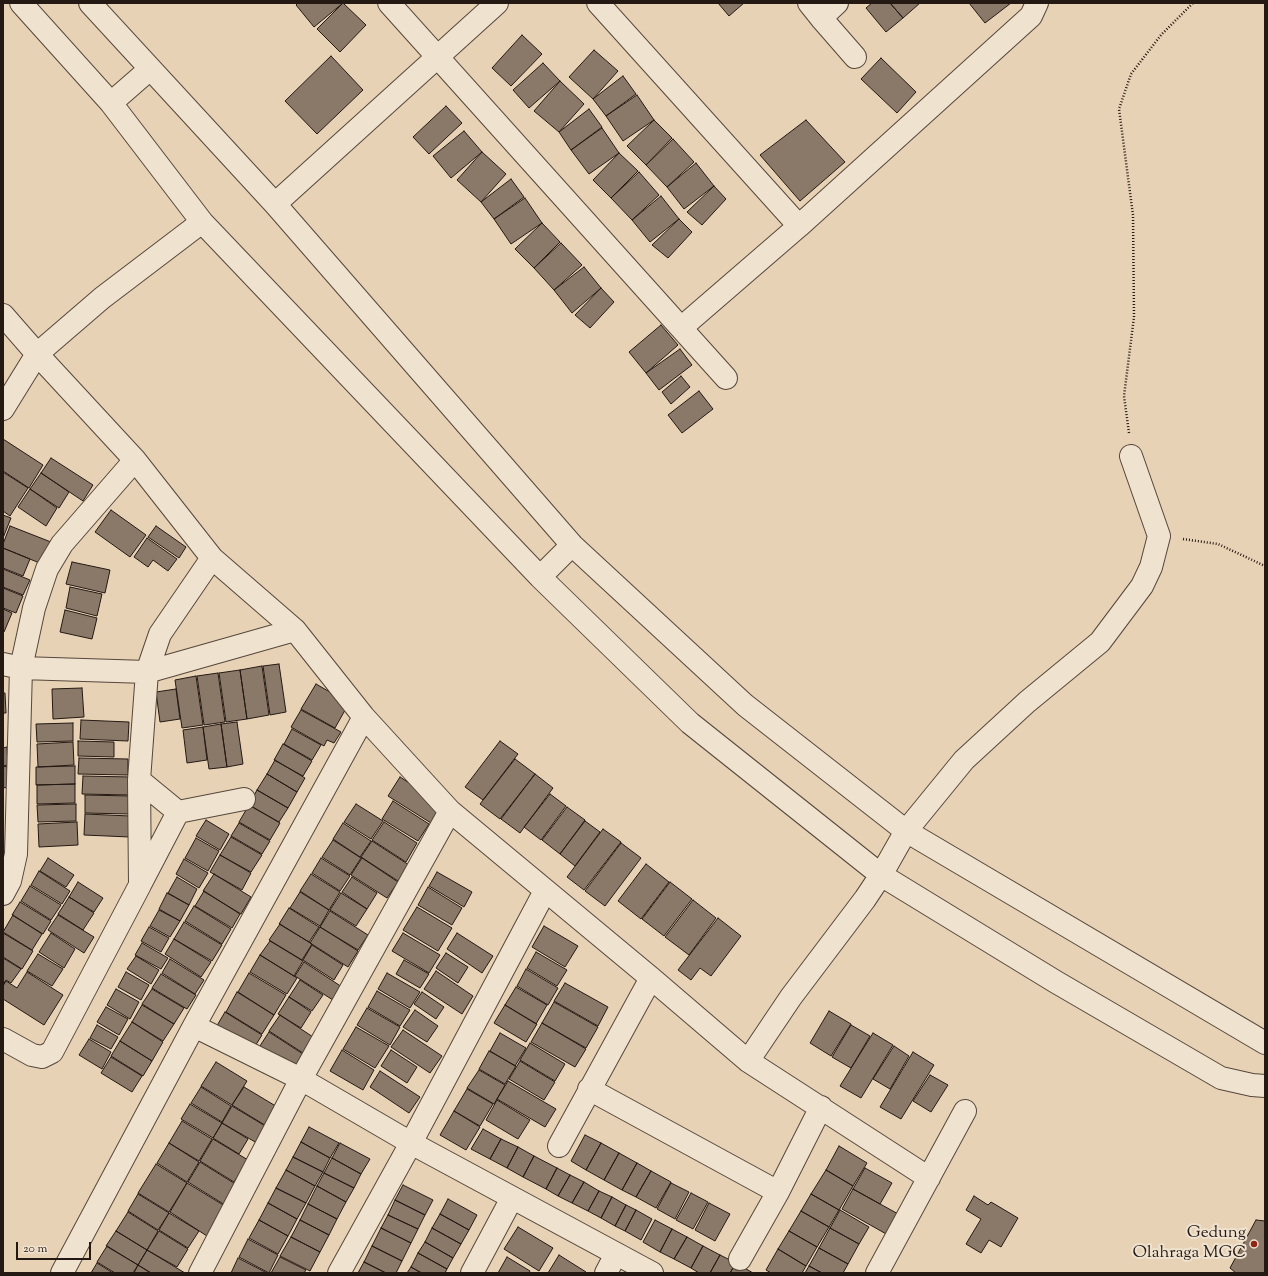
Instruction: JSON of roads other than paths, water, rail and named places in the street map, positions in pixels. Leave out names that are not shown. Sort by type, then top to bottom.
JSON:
[{"type":"street","points":[[21,3],[111,103],[202,222],[540,577],[690,723],[881,875],[1056,982],[1221,1078],[1252,1085],[1265,1086]]},
{"type":"street","points":[[90,3],[275,204],[572,544],[745,705],[906,831],[1082,936],[1265,1042]]},
{"type":"street","points":[[389,3],[726,378]]},
{"type":"street","points":[[275,204],[497,3]]},
{"type":"street","points":[[598,3],[799,226]]},
{"type":"street","points":[[837,3],[815,10],[855,57]]},
{"type":"street","points":[[681,328],[799,226],[1031,16],[1037,3]]},
{"type":"street","points":[[111,103],[150,69]]},
{"type":"street","points":[[3,409],[37,354],[102,298],[202,222]]},
{"type":"street","points":[[3,315],[135,460],[212,558],[295,630],[364,717],[450,811],[651,978],[748,1061],[822,1107],[930,1178]]},
{"type":"street","points":[[748,1061],[791,997],[865,899],[881,875],[906,831],[964,760],[1027,702],[1100,642],[1142,586],[1151,567],[1159,536],[1131,456]]},
{"type":"street","points":[[3,894],[10,881],[16,854],[12,666],[47,569],[62,544],[135,460]]},
{"type":"street","points":[[540,577],[572,544]]},
{"type":"street","points":[[140,885],[139,780],[147,672],[160,634],[212,558]]},
{"type":"street","points":[[12,666],[147,672],[295,630]]},
{"type":"street","points":[[62,1273],[194,1026],[364,717]]},
{"type":"street","points":[[139,780],[178,812]]},
{"type":"street","points":[[178,812],[244,799]]},
{"type":"street","points":[[200,1273],[301,1079],[450,811]]},
{"type":"street","points":[[3,1039],[32,1055],[42,1057],[52,1052],[178,812]]},
{"type":"street","points":[[339,1273],[411,1143],[545,891]]},
{"type":"street","points":[[559,1146],[651,978]]},
{"type":"street","points":[[194,1026],[301,1079],[411,1143],[652,1273]]},
{"type":"street","points":[[589,1090],[778,1192]]},
{"type":"street","points":[[740,1259],[778,1192],[822,1107]]},
{"type":"street","points":[[877,1273],[930,1178],[965,1111]]},
{"type":"street","points":[[472,1273],[512,1198]]},
{"type":"street","points":[[606,1273],[616,1254]]},
{"type":"place","name":"Gedung Olahraga MGC","points":[[1254,1244]]}]
